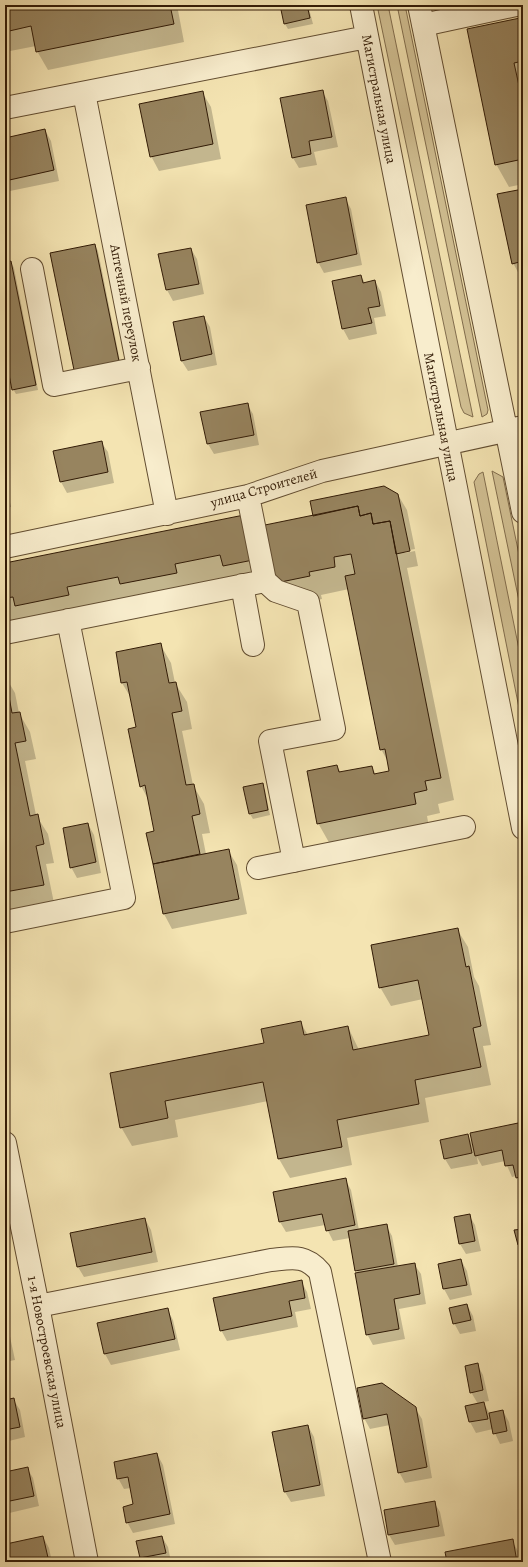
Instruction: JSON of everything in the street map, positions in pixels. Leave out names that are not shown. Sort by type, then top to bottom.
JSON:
[{"type":"street","name":"Магистральная улица","points":[[360,5],[523,828]]},
{"type":"street","points":[[516,5],[421,15],[514,429],[523,512]]},
{"type":"street","points":[[5,108],[367,36]]},
{"type":"street","name":"Аптечный переулок","points":[[84,93],[167,514]]},
{"type":"street","points":[[32,269],[54,385],[139,368]]},
{"type":"street","name":"улица Строителей","points":[[5,547],[248,496],[322,471],[514,429]]},
{"type":"street","points":[[248,496],[265,581],[276,591],[308,602],[334,729],[270,742],[294,861]]},
{"type":"street","points":[[5,633],[265,581]]},
{"type":"street","points":[[242,585],[253,644]]},
{"type":"street","points":[[5,922],[124,898],[68,620]]},
{"type":"street","points":[[258,868],[464,827]]},
{"type":"street","name":"1-я Новостроевская улица","points":[[5,1143],[87,1562]]},
{"type":"street","points":[[38,1306],[271,1260],[297,1258],[312,1263],[320,1272],[380,1562]]},
{"type":"shaded area","points":[[377,5],[388,5],[473,417],[464,413],[461,407]]},
{"type":"shaded area","points":[[397,5],[405,5],[488,410],[487,414],[482,417]]},
{"type":"shaded area","points":[[492,471],[503,477],[523,574],[523,620]]},
{"type":"shaded area","points":[[483,472],[523,669],[523,728],[474,482],[479,474]]},
{"type":"building","points":[[5,5],[27,5],[27,7],[37,5],[170,5],[174,24],[36,52],[31,26],[5,32]]},
{"type":"building","points":[[280,5],[307,5],[310,18],[284,24]]},
{"type":"building","points":[[520,18],[523,34],[523,61],[514,63],[523,104],[523,159],[495,165],[467,29]]},
{"type":"building","points":[[323,90],[332,137],[309,141],[311,154],[292,158],[280,98]]},
{"type":"building","points":[[203,91],[213,144],[150,157],[139,104]]},
{"type":"building","points":[[45,129],[54,170],[5,181],[5,138]]},
{"type":"building","points":[[523,189],[523,261],[512,264],[497,194]]},
{"type":"building","points":[[346,197],[357,254],[317,263],[306,205]]},
{"type":"building","points":[[95,244],[119,361],[74,370],[50,253]]},
{"type":"building","points":[[191,248],[199,284],[166,290],[158,254]]},
{"type":"building","points":[[11,261],[36,385],[12,390],[5,354],[5,263]]},
{"type":"building","points":[[361,275],[363,283],[375,280],[380,306],[368,308],[372,323],[342,329],[332,281]]},
{"type":"building","points":[[204,316],[212,354],[181,361],[173,322]]},
{"type":"building","points":[[248,403],[254,435],[207,444],[200,412]]},
{"type":"building","points":[[102,441],[108,472],[60,482],[53,451]]},
{"type":"building","points":[[384,486],[398,494],[410,551],[396,554],[390,521],[373,524],[371,513],[360,516],[358,506],[313,516],[310,501]]},
{"type":"building","points":[[358,506],[360,516],[371,513],[373,524],[390,521],[441,778],[425,781],[427,790],[414,793],[416,804],[317,824],[307,771],[337,765],[339,772],[372,766],[374,774],[389,771],[385,749],[380,750],[345,576],[355,574],[351,554],[334,557],[335,567],[309,572],[310,576],[276,583],[265,525]]},
{"type":"building","points":[[244,515],[253,560],[223,566],[220,555],[175,564],[177,573],[120,584],[118,577],[67,587],[69,595],[15,606],[13,597],[5,598],[5,563]]},
{"type":"building","points":[[161,643],[169,683],[176,682],[182,711],[172,713],[186,785],[194,784],[200,814],[192,816],[200,854],[153,864],[146,833],[154,831],[145,785],[140,787],[128,729],[136,727],[127,682],[121,683],[116,652]]},
{"type":"building","points":[[5,675],[12,713],[20,712],[26,741],[15,743],[30,816],[38,814],[44,844],[36,846],[44,885],[5,892]]},
{"type":"building","points":[[263,783],[268,810],[249,814],[243,787]]},
{"type":"building","points":[[88,823],[96,862],[70,868],[63,828]]},
{"type":"building","points":[[229,849],[239,899],[163,914],[153,864]]},
{"type":"building","points":[[458,928],[466,967],[469,966],[481,1026],[473,1028],[481,1067],[415,1080],[419,1104],[337,1120],[342,1147],[278,1159],[263,1082],[165,1101],[168,1118],[120,1128],[110,1073],[264,1043],[261,1029],[301,1021],[304,1035],[348,1026],[353,1050],[429,1035],[418,980],[379,988],[371,945]]},
{"type":"building","points":[[523,1122],[523,1176],[516,1178],[513,1165],[505,1166],[502,1150],[475,1156],[470,1133]]},
{"type":"building","points":[[468,1134],[472,1153],[444,1159],[440,1140]]},
{"type":"building","points":[[346,1178],[355,1225],[326,1231],[322,1214],[279,1222],[273,1192]]},
{"type":"building","points":[[470,1214],[475,1241],[459,1244],[454,1217]]},
{"type":"building","points":[[145,1218],[152,1252],[77,1267],[70,1233]]},
{"type":"building","points":[[387,1224],[394,1264],[355,1271],[348,1231]]},
{"type":"building","points":[[523,1229],[523,1244],[518,1245],[514,1230]]},
{"type":"building","points":[[461,1259],[467,1285],[443,1289],[438,1264]]},
{"type":"building","points":[[415,1263],[420,1294],[394,1299],[399,1329],[366,1335],[355,1273]]},
{"type":"building","points":[[302,1280],[305,1298],[289,1301],[292,1316],[220,1331],[213,1298]]},
{"type":"building","points":[[467,1304],[471,1320],[453,1324],[449,1308]]},
{"type":"building","points":[[168,1308],[175,1339],[104,1354],[97,1323]]},
{"type":"building","points":[[5,1327],[9,1349],[5,1350]]},
{"type":"building","points":[[478,1363],[483,1390],[470,1393],[465,1366]]},
{"type":"building","points":[[382,1383],[416,1407],[427,1467],[398,1473],[387,1414],[363,1419],[357,1388]]},
{"type":"building","points":[[14,1398],[20,1427],[5,1430],[5,1400]]},
{"type":"building","points":[[484,1402],[488,1419],[469,1422],[465,1406]]},
{"type":"building","points":[[503,1410],[507,1431],[493,1434],[489,1413]]},
{"type":"building","points":[[308,1425],[320,1485],[284,1492],[272,1432]]},
{"type":"building","points":[[157,1453],[170,1514],[126,1523],[123,1507],[133,1504],[128,1477],[117,1479],[114,1462]]},
{"type":"building","points":[[28,1467],[34,1496],[5,1502],[5,1472]]},
{"type":"building","points":[[435,1501],[439,1526],[388,1535],[384,1510]]},
{"type":"building","points":[[43,1536],[49,1562],[10,1562],[6,1544]]},
{"type":"building","points":[[162,1536],[166,1553],[140,1558],[136,1541]]},
{"type":"building","points":[[513,1539],[517,1562],[447,1562],[445,1552]]}]
